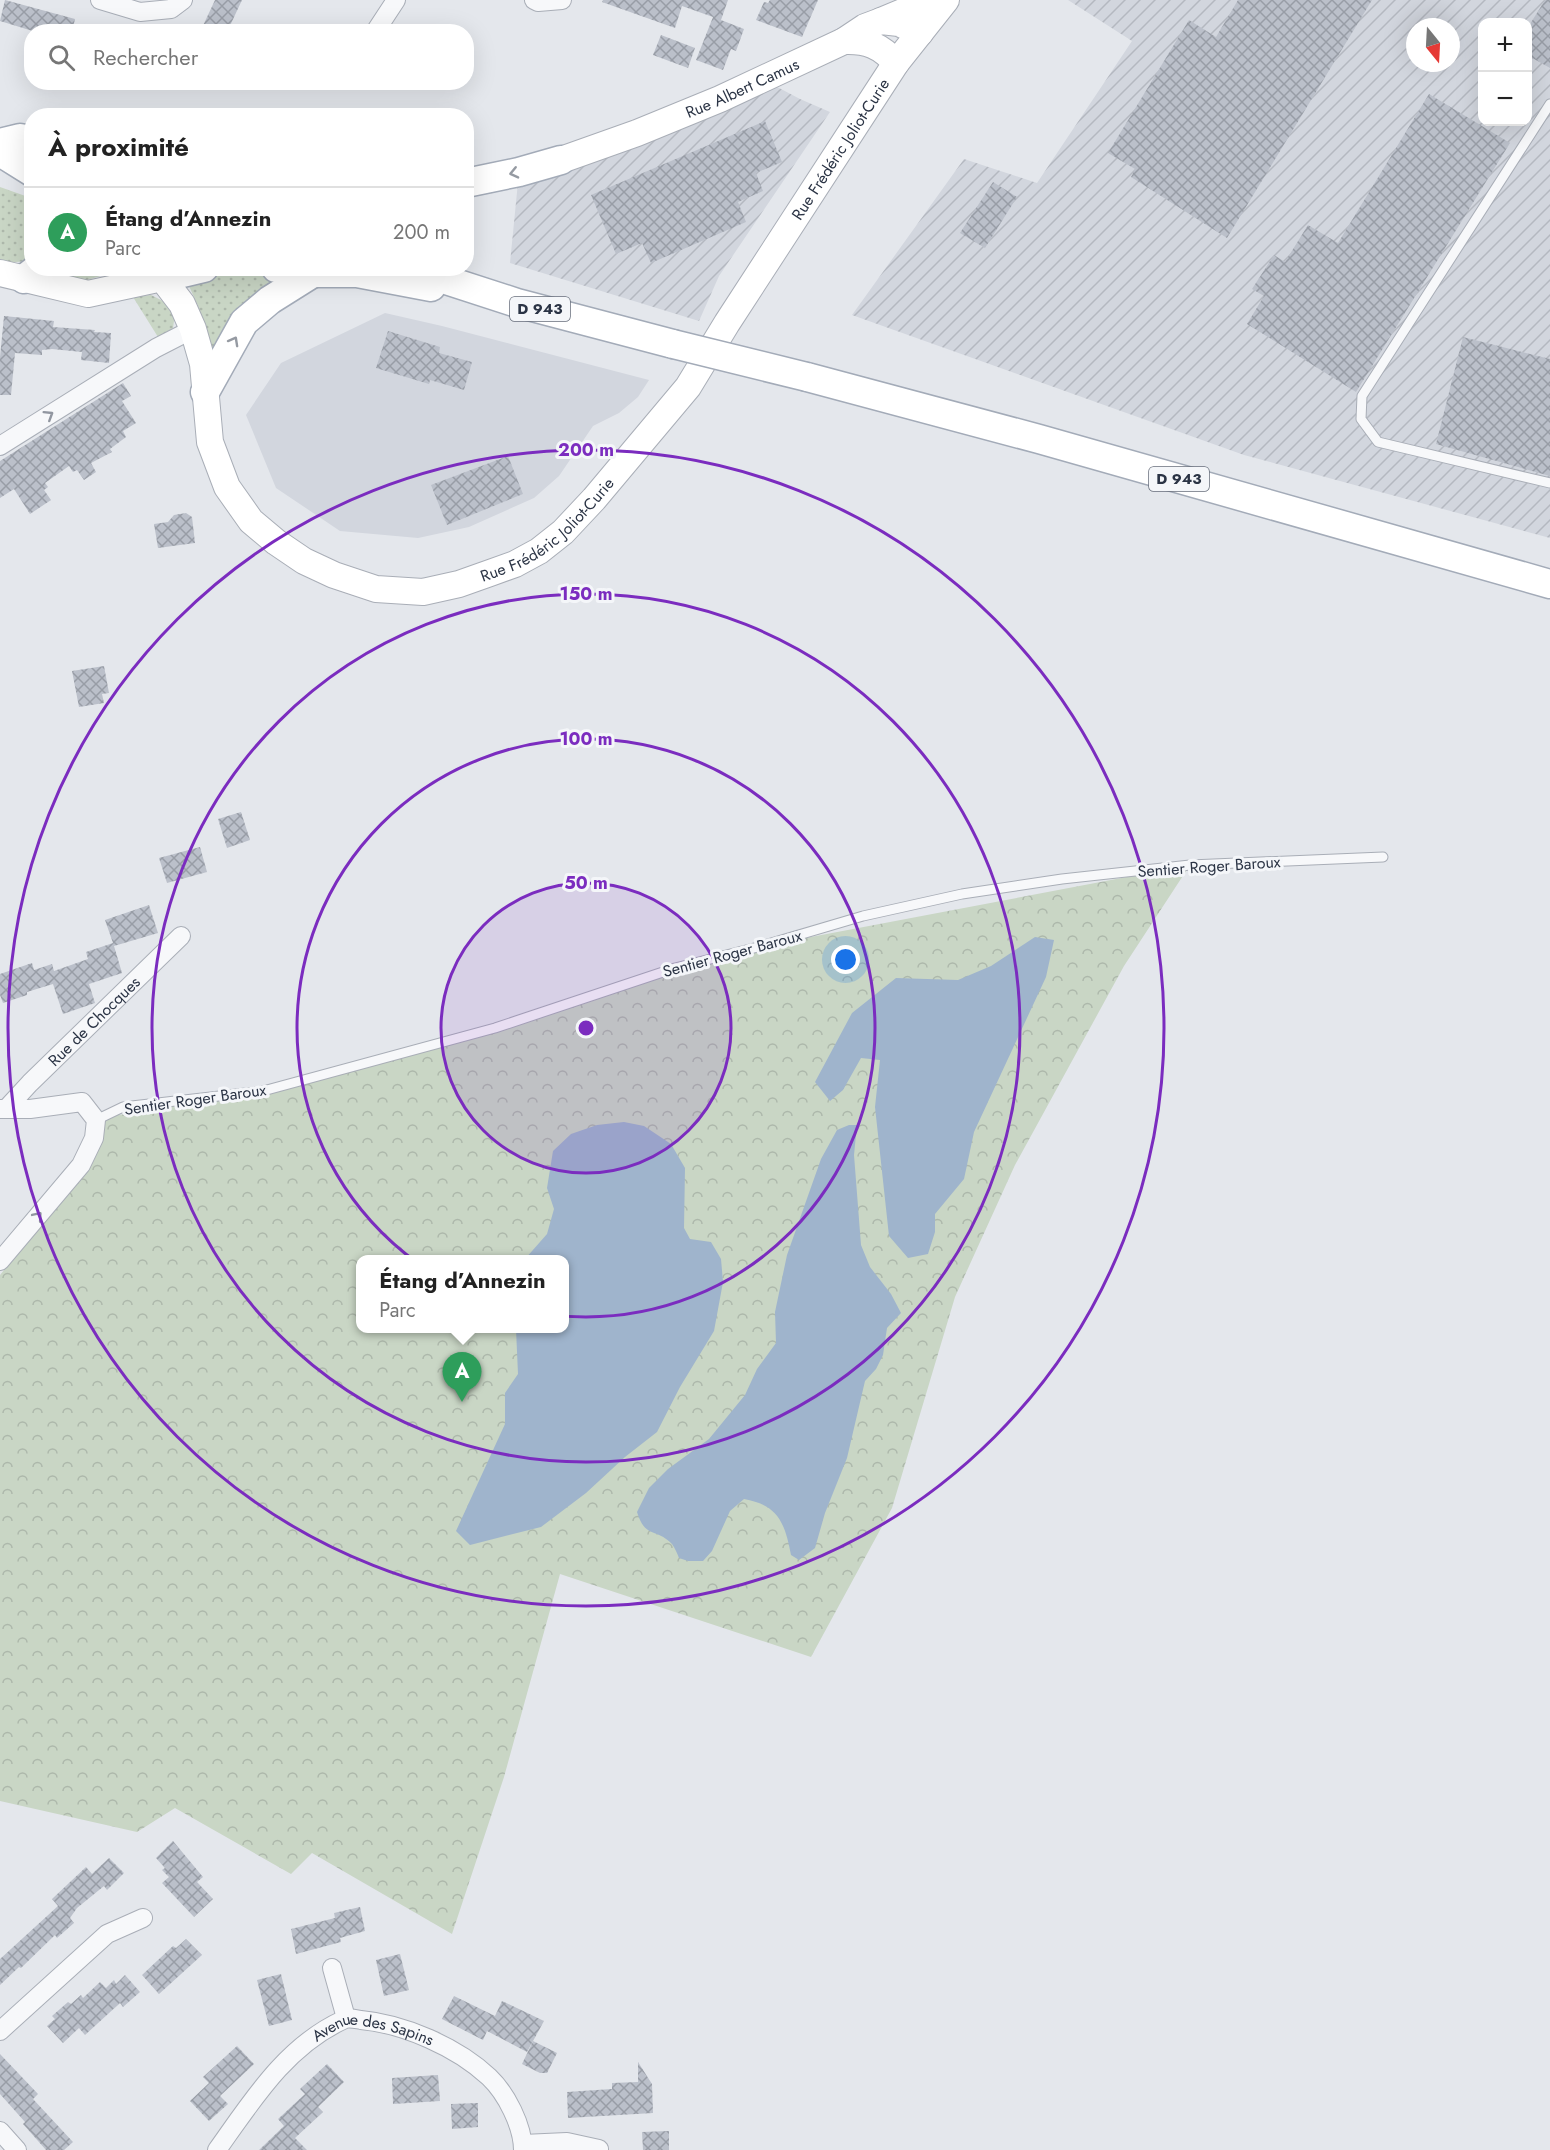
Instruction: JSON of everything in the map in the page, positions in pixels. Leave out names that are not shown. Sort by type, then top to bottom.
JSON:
[{"type":"main road","points":[[0,143],[24,139]]},
{"type":"main road","points":[[0,150],[24,156]]},
{"type":"main road","points":[[0,150],[24,166]]},
{"type":"main road","points":[[474,181],[561,160]]},
{"type":"main road","points":[[206,392],[244,322],[270,300],[308,276]]},
{"type":"main road","points":[[373,276],[517,303]]},
{"type":"main road","name":"D 943","points":[[434,276],[517,303],[807,376],[1039,439],[1550,584]]},
{"type":"street","points":[[100,0],[140,12],[171,9],[183,0]]},
{"type":"street","points":[[380,24],[396,0]]},
{"type":"street","points":[[534,0],[538,2],[562,0]]},
{"type":"street","name":"Rue Albert Camus","points":[[561,160],[682,115],[844,41],[865,27],[931,0]]},
{"type":"street","name":"Rue Frédéric Joliot-Curie","points":[[160,276],[182,304],[193,329],[202,364],[210,442],[227,487],[252,521],[276,542],[304,561],[334,575],[376,589],[423,592],[459,584],[515,564],[539,552],[563,532],[594,499],[688,387],[896,63],[946,0]]},
{"type":"street","points":[[881,21],[899,23],[920,33]]},
{"type":"street","points":[[844,41],[860,40],[875,46],[889,55],[896,63]]},
{"type":"street","points":[[28,276],[88,294],[148,276]]},
{"type":"street","points":[[0,446],[156,348],[193,329]]},
{"type":"street","name":"Rue de Chocques","points":[[4,1109],[181,936]]},
{"type":"street","name":"Rue de Chocques","points":[[4,1109],[30,1109],[81,1102],[96,1120]]},
{"type":"street","points":[[0,1261],[81,1165],[94,1138],[96,1120]]},
{"type":"street","points":[[0,2031],[107,1934],[143,1918]]},
{"type":"street","points":[[332,1968],[346,2018]]},
{"type":"street","name":"Avenue des Sapins","points":[[217,2150],[271,2076],[311,2038],[346,2018],[378,2022],[412,2031],[448,2048],[490,2078],[514,2112],[523,2147]]},
{"type":"street","points":[[0,2131],[17,2150]]},
{"type":"street","points":[[523,2147],[567,2142],[599,2150]]},
{"type":"lane","points":[[1550,104],[1362,396],[1361,419],[1378,442],[1550,483]]},
{"type":"lane","name":"Sentier Roger Baroux","points":[[96,1120],[123,1107],[263,1091],[495,1028],[675,968],[758,947],[863,916],[963,894],[1062,879],[1190,865],[1383,857]]},
{"type":"shaded area","points":[[1068,0],[1550,0],[1550,538],[1244,455],[852,315],[964,159],[1037,183],[1132,41]]},
{"type":"shaded area","points":[[762,79],[830,112],[719,276],[699,321],[510,263],[519,172]]},
{"type":"shaded area","points":[[385,313],[649,380],[638,397],[619,413],[593,426],[559,476],[534,498],[469,527],[418,538],[340,531],[276,488],[246,415],[281,363]]},
{"type":"green space","points":[[0,187],[24,196],[24,261],[0,263]]},
{"type":"green space","points":[[61,276],[100,276],[84,281]]},
{"type":"green space","points":[[294,276],[213,359],[198,306],[185,277]]},
{"type":"green space","points":[[151,295],[167,303],[175,314],[173,328],[158,337],[133,297]]},
{"type":"green space","points":[[1190,865],[1124,966],[1015,1165],[955,1297],[892,1508],[811,1657],[560,1574],[504,1777],[452,1934],[312,1853],[291,1874],[175,1808],[137,1832],[0,1801],[0,1275],[91,1162],[100,1118],[263,1091],[758,947]]},
{"type":"water","points":[[1035,937],[1054,940],[1046,977],[974,1132],[964,1179],[935,1214],[935,1232],[928,1254],[908,1258],[889,1236],[875,1107],[880,1060],[861,1058],[843,1090],[830,1101],[815,1082],[852,1013],[896,978],[958,980],[991,966]]},
{"type":"water","points":[[624,1122],[644,1126],[671,1144],[685,1168],[684,1228],[690,1239],[711,1242],[721,1259],[723,1282],[714,1331],[680,1387],[657,1432],[625,1457],[586,1493],[541,1527],[470,1545],[456,1531],[505,1424],[505,1393],[518,1374],[516,1333],[569,1333],[569,1255],[529,1255],[547,1234],[554,1209],[547,1188],[553,1151],[571,1134],[597,1125]]},
{"type":"water","points":[[849,1125],[857,1125],[854,1155],[861,1245],[870,1267],[891,1294],[901,1313],[887,1328],[883,1355],[876,1369],[865,1381],[847,1458],[825,1513],[815,1548],[799,1560],[791,1555],[786,1534],[778,1517],[765,1506],[744,1499],[730,1511],[712,1551],[703,1561],[688,1561],[679,1558],[667,1539],[644,1526],[637,1512],[649,1488],[668,1469],[709,1439],[745,1395],[757,1369],[776,1343],[775,1312],[787,1255],[821,1159],[837,1130]]},
{"type":"building","points":[[5,0],[75,19],[74,24],[24,24],[24,28],[0,21]]},
{"type":"building","points":[[215,0],[242,0],[231,24],[204,24]]},
{"type":"building","points":[[603,0],[728,0],[721,20],[744,29],[736,51],[731,49],[723,70],[696,60],[713,17],[682,6],[675,28],[602,2]]},
{"type":"building","points":[[770,0],[818,0],[802,37],[756,20],[764,2],[768,3]]},
{"type":"building","points":[[1238,0],[1372,0],[1227,238],[1131,177],[1135,169],[1108,153],[1189,20],[1216,37]]},
{"type":"building","points":[[1545,0],[1550,0],[1550,68],[1532,58],[1532,21]]},
{"type":"building","points":[[661,35],[695,48],[688,68],[653,55]]},
{"type":"building","points":[[1429,94],[1478,124],[1478,126],[1482,126],[1510,143],[1356,392],[1247,324],[1264,296],[1252,289],[1274,255],[1285,262],[1308,225],[1338,243]]},
{"type":"building","points":[[765,121],[782,162],[756,173],[763,191],[738,202],[746,222],[651,263],[642,243],[616,254],[591,195]]},
{"type":"building","points":[[993,182],[1017,197],[985,248],[960,233]]},
{"type":"building","points":[[4,316],[54,321],[53,327],[111,333],[109,363],[81,360],[82,352],[52,349],[42,350],[42,355],[15,353],[11,395],[0,395],[0,357]]},
{"type":"building","points":[[388,331],[440,347],[439,353],[472,362],[464,390],[430,380],[429,384],[376,368]]},
{"type":"building","points":[[1463,337],[1550,359],[1550,476],[1436,444]]},
{"type":"building","points":[[123,383],[131,396],[122,401],[136,423],[123,431],[126,437],[110,449],[112,452],[91,463],[96,472],[84,480],[77,470],[73,472],[69,466],[45,483],[48,487],[44,490],[51,500],[30,514],[14,489],[0,498],[0,461]]},
{"type":"building","points":[[508,456],[523,494],[447,525],[431,485]]},
{"type":"building","points":[[186,513],[192,517],[195,543],[158,548],[154,524],[168,522],[174,515]]},
{"type":"building","points":[[104,666],[109,693],[102,694],[104,703],[79,707],[72,671]]},
{"type":"building","points":[[241,812],[250,840],[227,848],[218,819]]},
{"type":"building","points":[[200,847],[207,872],[167,883],[159,858]]},
{"type":"building","points":[[149,905],[158,933],[114,946],[122,973],[89,984],[95,1003],[63,1014],[53,984],[3,1003],[0,995],[0,974],[32,963],[34,970],[52,964],[54,971],[88,959],[86,952],[113,943],[105,920]]},
{"type":"building","points":[[173,1841],[203,1877],[197,1882],[213,1899],[194,1917],[162,1883],[169,1877],[162,1870],[165,1868],[156,1858]]},
{"type":"building","points":[[109,1858],[124,1873],[107,1890],[104,1886],[77,1908],[70,1918],[74,1923],[57,1938],[55,1935],[0,1985],[0,1959],[58,1906],[52,1899],[86,1867],[92,1874]]},
{"type":"building","points":[[360,1907],[365,1931],[340,1938],[341,1942],[296,1954],[291,1929],[335,1918],[334,1913]]},
{"type":"building","points":[[186,1939],[202,1955],[159,1994],[142,1975],[173,1946],[176,1948]]},
{"type":"building","points":[[400,1954],[409,1990],[384,1996],[376,1960]]},
{"type":"building","points":[[281,1974],[292,2020],[269,2026],[257,1980]]},
{"type":"building","points":[[125,1975],[140,1992],[123,2007],[120,2003],[85,2035],[79,2028],[63,2043],[47,2026],[55,2019],[52,2016],[68,2002],[71,2004],[81,1995],[83,1998],[100,1982],[106,1988],[114,1980],[116,1984]]},
{"type":"building","points":[[454,1996],[495,2016],[502,2001],[544,2021],[527,2052],[487,2031],[483,2040],[442,2019]]},
{"type":"building","points":[[533,2041],[557,2053],[547,2073],[540,2073],[522,2064]]},
{"type":"building","points":[[237,2046],[254,2064],[220,2096],[228,2104],[209,2121],[190,2101],[209,2083],[203,2077]]},
{"type":"building","points":[[0,2054],[38,2094],[33,2099],[73,2142],[64,2150],[46,2150],[0,2094]]},
{"type":"building","points":[[638,2062],[652,2084],[653,2113],[568,2118],[567,2092],[612,2089],[612,2083],[638,2082]]},
{"type":"building","points":[[327,2064],[344,2082],[318,2107],[323,2112],[295,2138],[307,2150],[259,2150],[284,2126],[278,2119],[305,2094],[300,2089]]},
{"type":"building","points":[[438,2075],[440,2101],[393,2104],[392,2078]]},
{"type":"building","points":[[478,2103],[478,2127],[452,2129],[451,2104]]},
{"type":"building","points":[[669,2131],[669,2150],[643,2150],[642,2132]]},
{"type":"place","name":"Étang d’Annezin","points":[[462,1402]]}]
